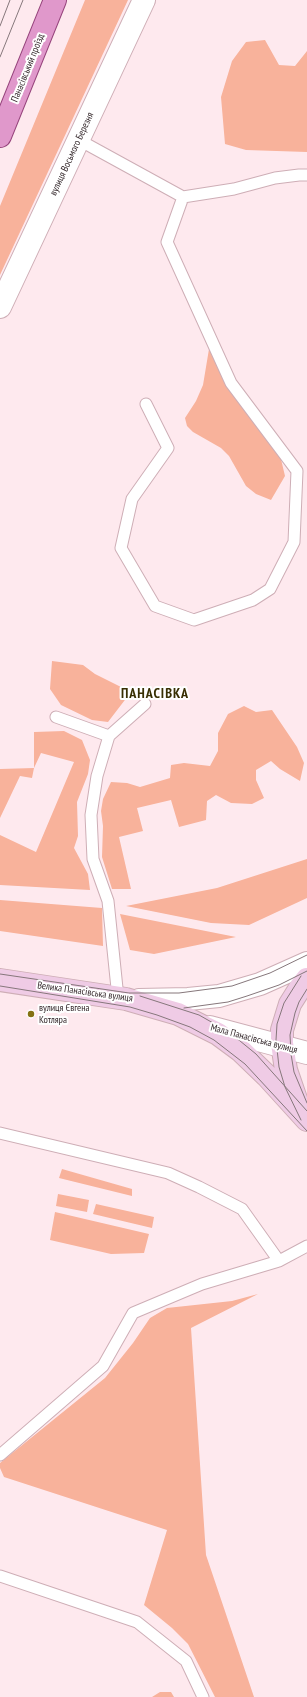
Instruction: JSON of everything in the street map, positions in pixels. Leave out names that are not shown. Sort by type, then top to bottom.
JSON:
[{"type":"main road","name":"Панасівський проїзд","points":[[0,136],[55,0]]},
{"type":"main road","points":[[304,1117],[289,1079],[283,1047],[282,1030],[293,998],[307,979]]},
{"type":"main road","name":"Велика Панасівська вулиця","points":[[0,980],[125,999]]},
{"type":"main road","points":[[125,999],[178,1014],[201,1025],[241,1051],[267,1076],[304,1117]]},
{"type":"street","name":"вулиця Восьмого Березня","points":[[0,307],[144,0]]},
{"type":"street","name":"Велика Панасівська вулиця","points":[[125,999],[182,1000],[219,996],[260,984],[307,963]]},
{"type":"street","name":"Мала Панасівська вулиця","points":[[201,1025],[307,1053]]},
{"type":"lane","points":[[78,140],[183,196],[234,189],[275,178],[307,175]]},
{"type":"lane","points":[[146,404],[168,448],[132,499],[121,548],[155,606],[194,620],[253,600],[270,589],[294,542],[297,471],[231,383],[167,242],[183,196]]},
{"type":"lane","points":[[125,999],[108,901],[93,859],[91,815],[97,776],[109,736],[145,704]]},
{"type":"lane","points":[[56,717],[109,736]]},
{"type":"lane","points":[[0,1133],[168,1173],[199,1187],[242,1209],[279,1261]]},
{"type":"lane","points":[[0,1455],[103,1366],[133,1313],[202,1284],[279,1261],[307,1246]]},
{"type":"lane","points":[[0,1576],[137,1622],[186,1661],[203,1697]]},
{"type":"shaded area","points":[[85,0],[128,0],[0,275],[0,206]]},
{"type":"shaded area","points":[[265,40],[279,65],[295,66],[307,51],[307,152],[246,150],[225,144],[221,97],[232,61],[246,42]]},
{"type":"shaded area","points":[[209,349],[223,378],[245,411],[280,455],[285,476],[271,500],[256,494],[246,486],[229,456],[221,448],[193,432],[187,426],[185,418],[196,401],[203,385]]},
{"type":"shaded area","points":[[52,661],[83,665],[95,674],[131,692],[108,722],[92,720],[61,705],[50,689]]},
{"type":"shaded area","points":[[244,706],[256,712],[272,710],[297,747],[304,763],[300,781],[280,769],[271,761],[256,770],[256,780],[264,798],[252,804],[231,803],[216,795],[207,801],[206,820],[179,827],[171,800],[137,808],[143,831],[119,837],[131,889],[112,889],[102,857],[103,826],[101,811],[103,799],[111,782],[127,783],[140,787],[170,778],[171,765],[184,763],[210,766],[218,751],[218,733],[228,714]]},
{"type":"shaded area","points":[[64,731],[82,740],[90,760],[88,774],[77,802],[78,836],[74,848],[88,874],[90,890],[0,885],[0,835],[36,852],[74,762],[41,753],[34,768],[34,732]]},
{"type":"shaded area","points":[[34,768],[32,778],[20,776],[0,818],[0,769]]},
{"type":"shaded area","points":[[307,859],[307,898],[249,925],[211,923],[126,906],[217,888]]},
{"type":"shaded area","points":[[0,900],[102,908],[103,946],[0,931]]},
{"type":"shaded area","points":[[120,914],[236,937],[154,954],[130,950]]},
{"type":"shaded area","points":[[62,1169],[132,1189],[132,1196],[59,1178]]},
{"type":"shaded area","points":[[58,1194],[89,1200],[87,1212],[56,1206]]},
{"type":"shaded area","points":[[96,1204],[154,1217],[152,1228],[93,1214]]},
{"type":"shaded area","points":[[55,1212],[149,1234],[144,1253],[111,1254],[50,1240]]},
{"type":"shaded area","points":[[258,1294],[191,1328],[206,1555],[254,1697],[215,1697],[188,1644],[172,1628],[144,1605],[167,1530],[4,1477],[0,1468],[0,1463],[105,1378],[133,1343],[150,1318],[167,1308],[232,1301]]},
{"type":"shaded area","points":[[160,1692],[171,1692],[174,1697],[152,1697]]},
{"type":"tram line","points":[[0,26],[10,0]]},
{"type":"tram line","points":[[0,57],[23,0]]},
{"type":"tram line","points":[[0,974],[129,993],[179,993],[232,986],[270,973],[307,955]]},
{"type":"tram line","points":[[184,1008],[228,1002],[279,985],[307,971]]},
{"type":"tram line","points":[[301,976],[284,1003],[277,1024],[276,1040],[279,1067],[285,1087],[301,1120]]},
{"type":"tram line","points":[[0,986],[130,1007],[190,1027],[214,1040],[245,1064],[307,1131]]},
{"type":"tram line","points":[[307,989],[299,1002],[290,1035],[294,1072],[307,1103]]},
{"type":"tram line","points":[[140,996],[199,1015],[229,1032],[256,1054],[307,1111]]},
{"type":"place","name":"вулиця Євгена Котляра","points":[[31,1014]]},
{"type":"district","name":"ПАНАСІВКА","points":[[155,694]]}]
